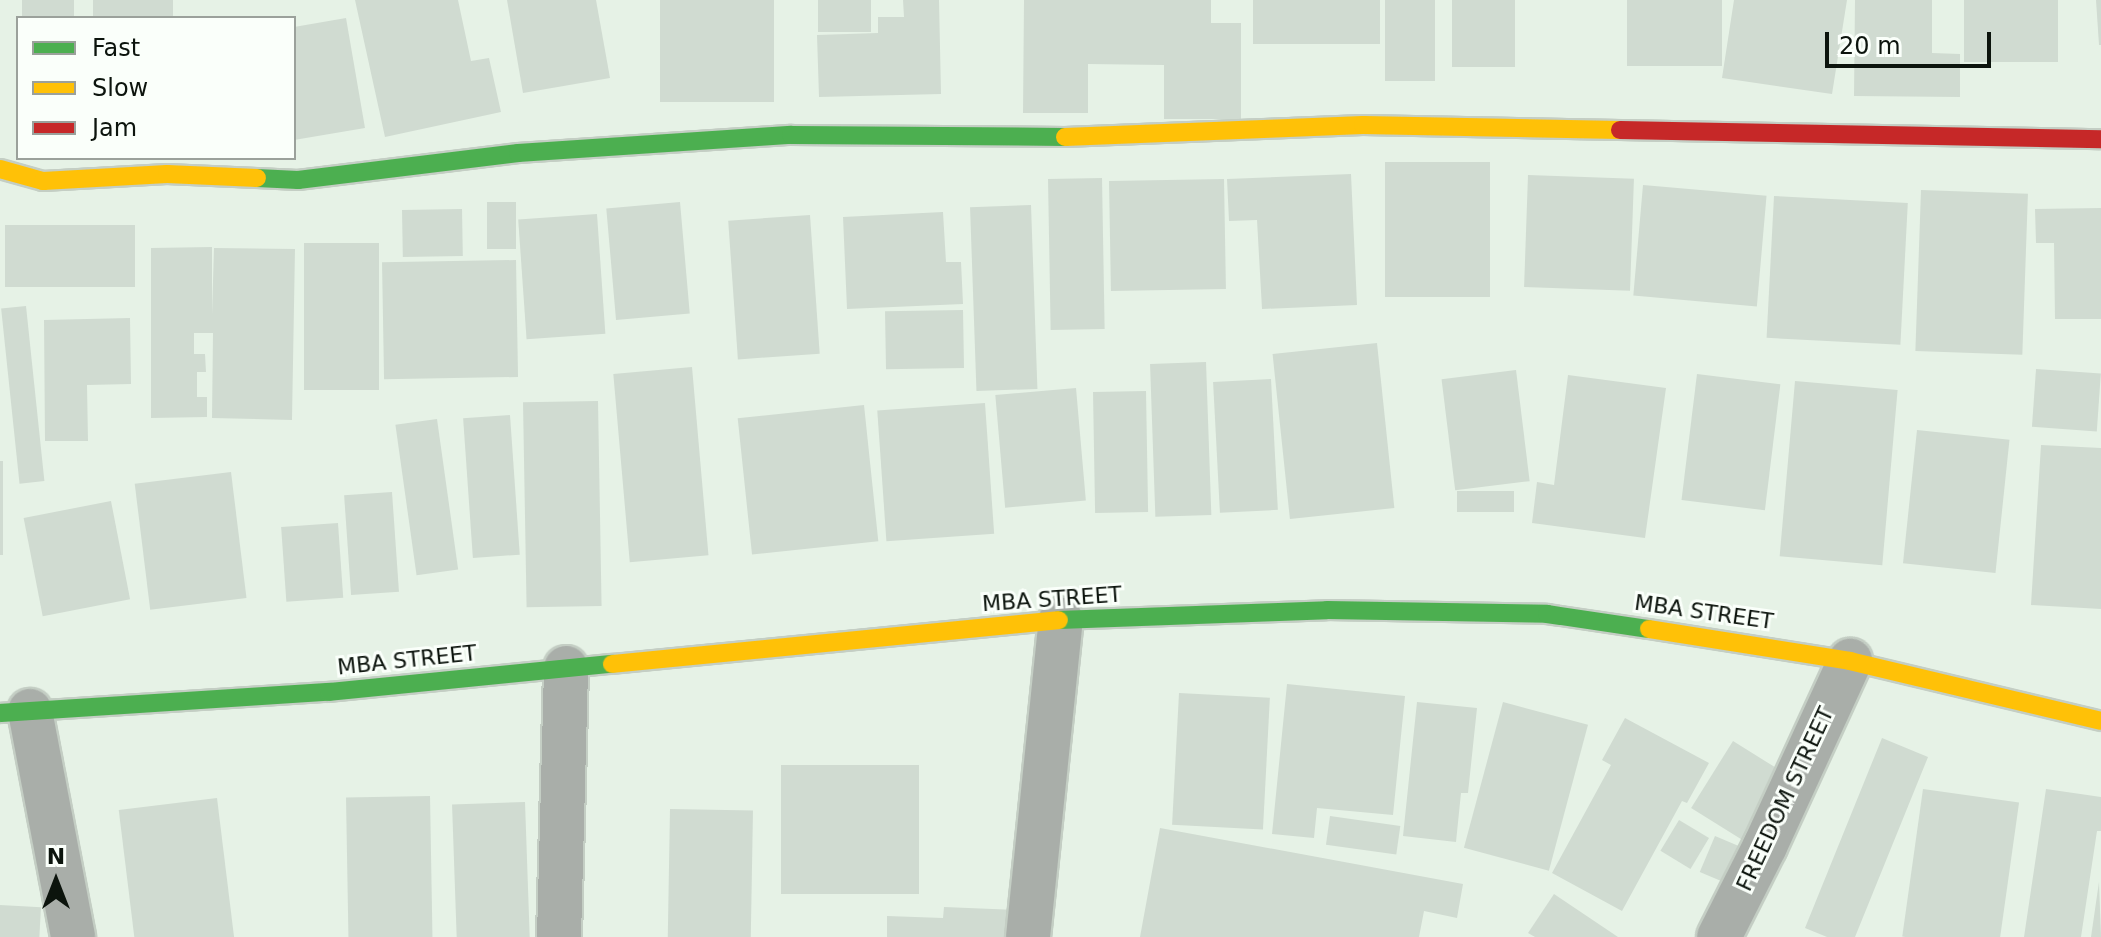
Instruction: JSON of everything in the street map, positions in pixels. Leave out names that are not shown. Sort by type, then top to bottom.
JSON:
[{"type":"street","points":[[0,169],[43,181],[167,174],[298,180],[518,153],[791,135],[1095,137],[1363,125],[2101,139]]},
{"type":"street","name":"MBA STREET","points":[[15,712],[329,692],[1061,620],[1327,610],[1547,614],[1744,642],[1850,661],[2101,721]]},
{"type":"street","points":[[1028,937],[1061,620]]},
{"type":"street","name":"FREEDOM STREET","points":[[1719,937],[1850,661]]},
{"type":"street","points":[[559,937],[566,668]]},
{"type":"street","points":[[15,712],[73,937]]},
{"type":"building","points":[[22,0],[74,0],[74,16],[22,16]]},
{"type":"building","points":[[93,0],[173,0],[173,16],[93,16]]},
{"type":"building","points":[[355,0],[458,0],[471,61],[489,58],[501,112],[385,137]]},
{"type":"building","points":[[507,0],[596,0],[610,78],[523,93]]},
{"type":"building","points":[[660,0],[774,0],[774,102],[660,102]]},
{"type":"building","points":[[818,0],[871,0],[871,32],[818,32]]},
{"type":"building","points":[[903,0],[939,0],[941,94],[819,97],[817,35],[878,33],[878,17],[904,17]]},
{"type":"building","points":[[1024,0],[1211,0],[1211,23],[1241,23],[1241,119],[1164,119],[1164,65],[1088,64],[1088,113],[1023,113]]},
{"type":"building","points":[[1253,0],[1380,0],[1380,44],[1253,44]]},
{"type":"building","points":[[1385,0],[1435,0],[1435,81],[1385,81]]},
{"type":"building","points":[[1452,0],[1515,0],[1515,67],[1452,67]]},
{"type":"building","points":[[1627,0],[1722,0],[1722,66],[1627,66]]},
{"type":"building","points":[[1734,0],[1847,0],[1832,94],[1722,78]]},
{"type":"building","points":[[1855,0],[1932,0],[1932,53],[1960,54],[1960,97],[1854,96]]},
{"type":"building","points":[[1964,0],[2058,0],[2058,62],[1964,62]]},
{"type":"building","points":[[2096,0],[2101,0],[2101,45],[2099,45]]},
{"type":"building","points":[[346,18],[365,128],[296,140],[296,27]]},
{"type":"building","points":[[1385,162],[1490,162],[1490,297],[1385,297]]},
{"type":"building","points":[[1351,174],[1357,305],[1262,309],[1257,220],[1229,221],[1227,179]]},
{"type":"building","points":[[1528,175],[1634,179],[1630,291],[1524,287]]},
{"type":"building","points":[[1102,178],[1105,329],[1051,330],[1048,179]]},
{"type":"building","points":[[1224,179],[1226,289],[1111,291],[1109,181]]},
{"type":"building","points":[[1643,185],[1767,196],[1757,306],[1633,296]]},
{"type":"building","points":[[1921,190],[2028,194],[2022,355],[1915,351]]},
{"type":"building","points":[[1774,196],[1908,203],[1900,345],[1767,338]]},
{"type":"building","points":[[487,202],[516,202],[516,249],[487,249]]},
{"type":"building","points":[[680,202],[690,314],[616,320],[606,208]]},
{"type":"building","points":[[1031,205],[1037,389],[976,391],[970,207]]},
{"type":"building","points":[[2101,208],[2101,319],[2055,319],[2054,243],[2036,243],[2035,209]]},
{"type":"building","points":[[462,209],[463,256],[403,257],[402,210]]},
{"type":"building","points":[[943,212],[946,262],[961,262],[963,304],[847,309],[843,217]]},
{"type":"building","points":[[597,214],[605,334],[527,339],[518,220]]},
{"type":"building","points":[[810,215],[820,354],[738,359],[728,221]]},
{"type":"building","points":[[5,225],[135,225],[135,287],[5,287]]},
{"type":"building","points":[[304,243],[379,243],[379,390],[304,390]]},
{"type":"building","points":[[212,247],[212,315],[214,248],[295,249],[292,420],[212,418],[213,333],[194,333],[194,354],[205,354],[206,372],[197,372],[197,397],[207,397],[207,417],[151,418],[151,248]]},
{"type":"building","points":[[516,260],[518,377],[384,379],[382,262]]},
{"type":"building","points":[[26,306],[44,481],[20,484],[1,309]]},
{"type":"building","points":[[963,310],[964,368],[886,369],[885,311]]},
{"type":"building","points":[[130,318],[131,384],[87,385],[88,441],[45,441],[44,320]]},
{"type":"building","points":[[1377,343],[1394,508],[1290,519],[1273,354]]},
{"type":"building","points":[[1206,362],[1211,515],[1155,517],[1150,364]]},
{"type":"building","points":[[692,367],[708,555],[630,562],[613,374]]},
{"type":"building","points":[[2036,369],[2101,374],[2097,431],[2032,427]]},
{"type":"building","points":[[1516,370],[1530,481],[1455,490],[1442,379]]},
{"type":"building","points":[[1697,374],[1780,384],[1765,510],[1682,500]]},
{"type":"building","points":[[1568,375],[1666,388],[1645,538],[1532,523],[1537,482],[1554,485]]},
{"type":"building","points":[[1271,379],[1278,510],[1220,513],[1213,382]]},
{"type":"building","points":[[1795,381],[1898,390],[1882,565],[1780,556]]},
{"type":"building","points":[[1076,388],[1086,501],[1005,508],[995,395]]},
{"type":"building","points":[[1146,391],[1148,512],[1095,513],[1093,392]]},
{"type":"building","points":[[598,401],[602,606],[527,607],[523,402]]},
{"type":"building","points":[[985,403],[994,534],[886,541],[877,411]]},
{"type":"building","points":[[864,405],[878,541],[752,555],[738,418]]},
{"type":"building","points":[[510,415],[520,555],[473,558],[463,418]]},
{"type":"building","points":[[437,419],[458,570],[417,575],[395,425]]},
{"type":"building","points":[[1917,430],[2009,440],[1995,573],[1903,563]]},
{"type":"building","points":[[2041,445],[2101,448],[2101,609],[2031,605]]},
{"type":"building","points":[[0,461],[3,461],[3,555],[0,555]]},
{"type":"building","points":[[231,472],[246,598],[150,610],[135,484]]},
{"type":"building","points":[[1457,491],[1514,491],[1514,512],[1457,512]]},
{"type":"building","points":[[392,492],[399,592],[351,595],[344,495]]},
{"type":"building","points":[[111,501],[130,599],[43,616],[24,518]]},
{"type":"building","points":[[338,523],[343,598],[286,602],[281,527]]},
{"type":"building","points":[[1287,684],[1405,696],[1393,815],[1317,808],[1314,838],[1272,834]]},
{"type":"building","points":[[1179,693],[1270,698],[1263,830],[1172,825]]},
{"type":"building","points":[[1417,702],[1477,708],[1468,793],[1461,793],[1456,842],[1403,836]]},
{"type":"building","points":[[1503,702],[1588,725],[1549,871],[1464,848]]},
{"type":"building","points":[[1625,718],[1709,763],[1687,803],[1682,801],[1622,911],[1552,873],[1611,765],[1602,760]]},
{"type":"building","points":[[1882,738],[1928,757],[1855,937],[1827,937],[1805,928]]},
{"type":"building","points":[[1733,741],[1785,773],[1743,840],[1691,808]]},
{"type":"building","points":[[781,765],[919,765],[919,894],[781,894]]},
{"type":"building","points":[[1923,789],[2019,802],[2000,937],[1902,937]]},
{"type":"building","points":[[2046,789],[2101,797],[2101,831],[2097,831],[2081,937],[2024,937]]},
{"type":"building","points":[[430,796],[432,937],[348,937],[346,797]]},
{"type":"building","points":[[217,798],[234,937],[134,937],[119,810]]},
{"type":"building","points":[[525,802],[530,937],[457,937],[452,805]]},
{"type":"building","points":[[670,809],[753,810],[751,937],[668,937]]},
{"type":"building","points":[[1330,816],[1400,826],[1396,855],[1326,845]]},
{"type":"building","points":[[1679,820],[1709,838],[1690,869],[1660,851]]},
{"type":"building","points":[[1160,828],[1463,884],[1457,918],[1424,911],[1419,937],[1140,937]]},
{"type":"building","points":[[1715,836],[1750,851],[1735,887],[1700,872]]},
{"type":"building","points":[[2099,882],[2101,937],[2091,937]]},
{"type":"building","points":[[1554,894],[1618,937],[1535,937],[1528,933]]},
{"type":"building","points":[[0,905],[41,907],[39,937],[0,937]]},
{"type":"building","points":[[944,907],[1017,910],[1016,937],[887,937],[887,916],[943,918]]},
{"type":"traffic: fast","points":[[257,178],[298,180],[518,153],[791,135],[1065,137]]},
{"type":"traffic: fast","points":[[1059,620],[1327,610],[1547,614],[1649,629]]},
{"type":"traffic: fast","points":[[0,713],[329,692],[612,664]]},
{"type":"traffic: slow","points":[[1065,137],[1363,125],[1620,130]]},
{"type":"traffic: slow","points":[[0,169],[43,181],[167,174],[257,178]]},
{"type":"traffic: slow","points":[[612,664],[1059,620]]},
{"type":"traffic: slow","points":[[1649,629],[1850,661],[2101,721]]},
{"type":"traffic: jam","points":[[1620,130],[2101,139]]}]
